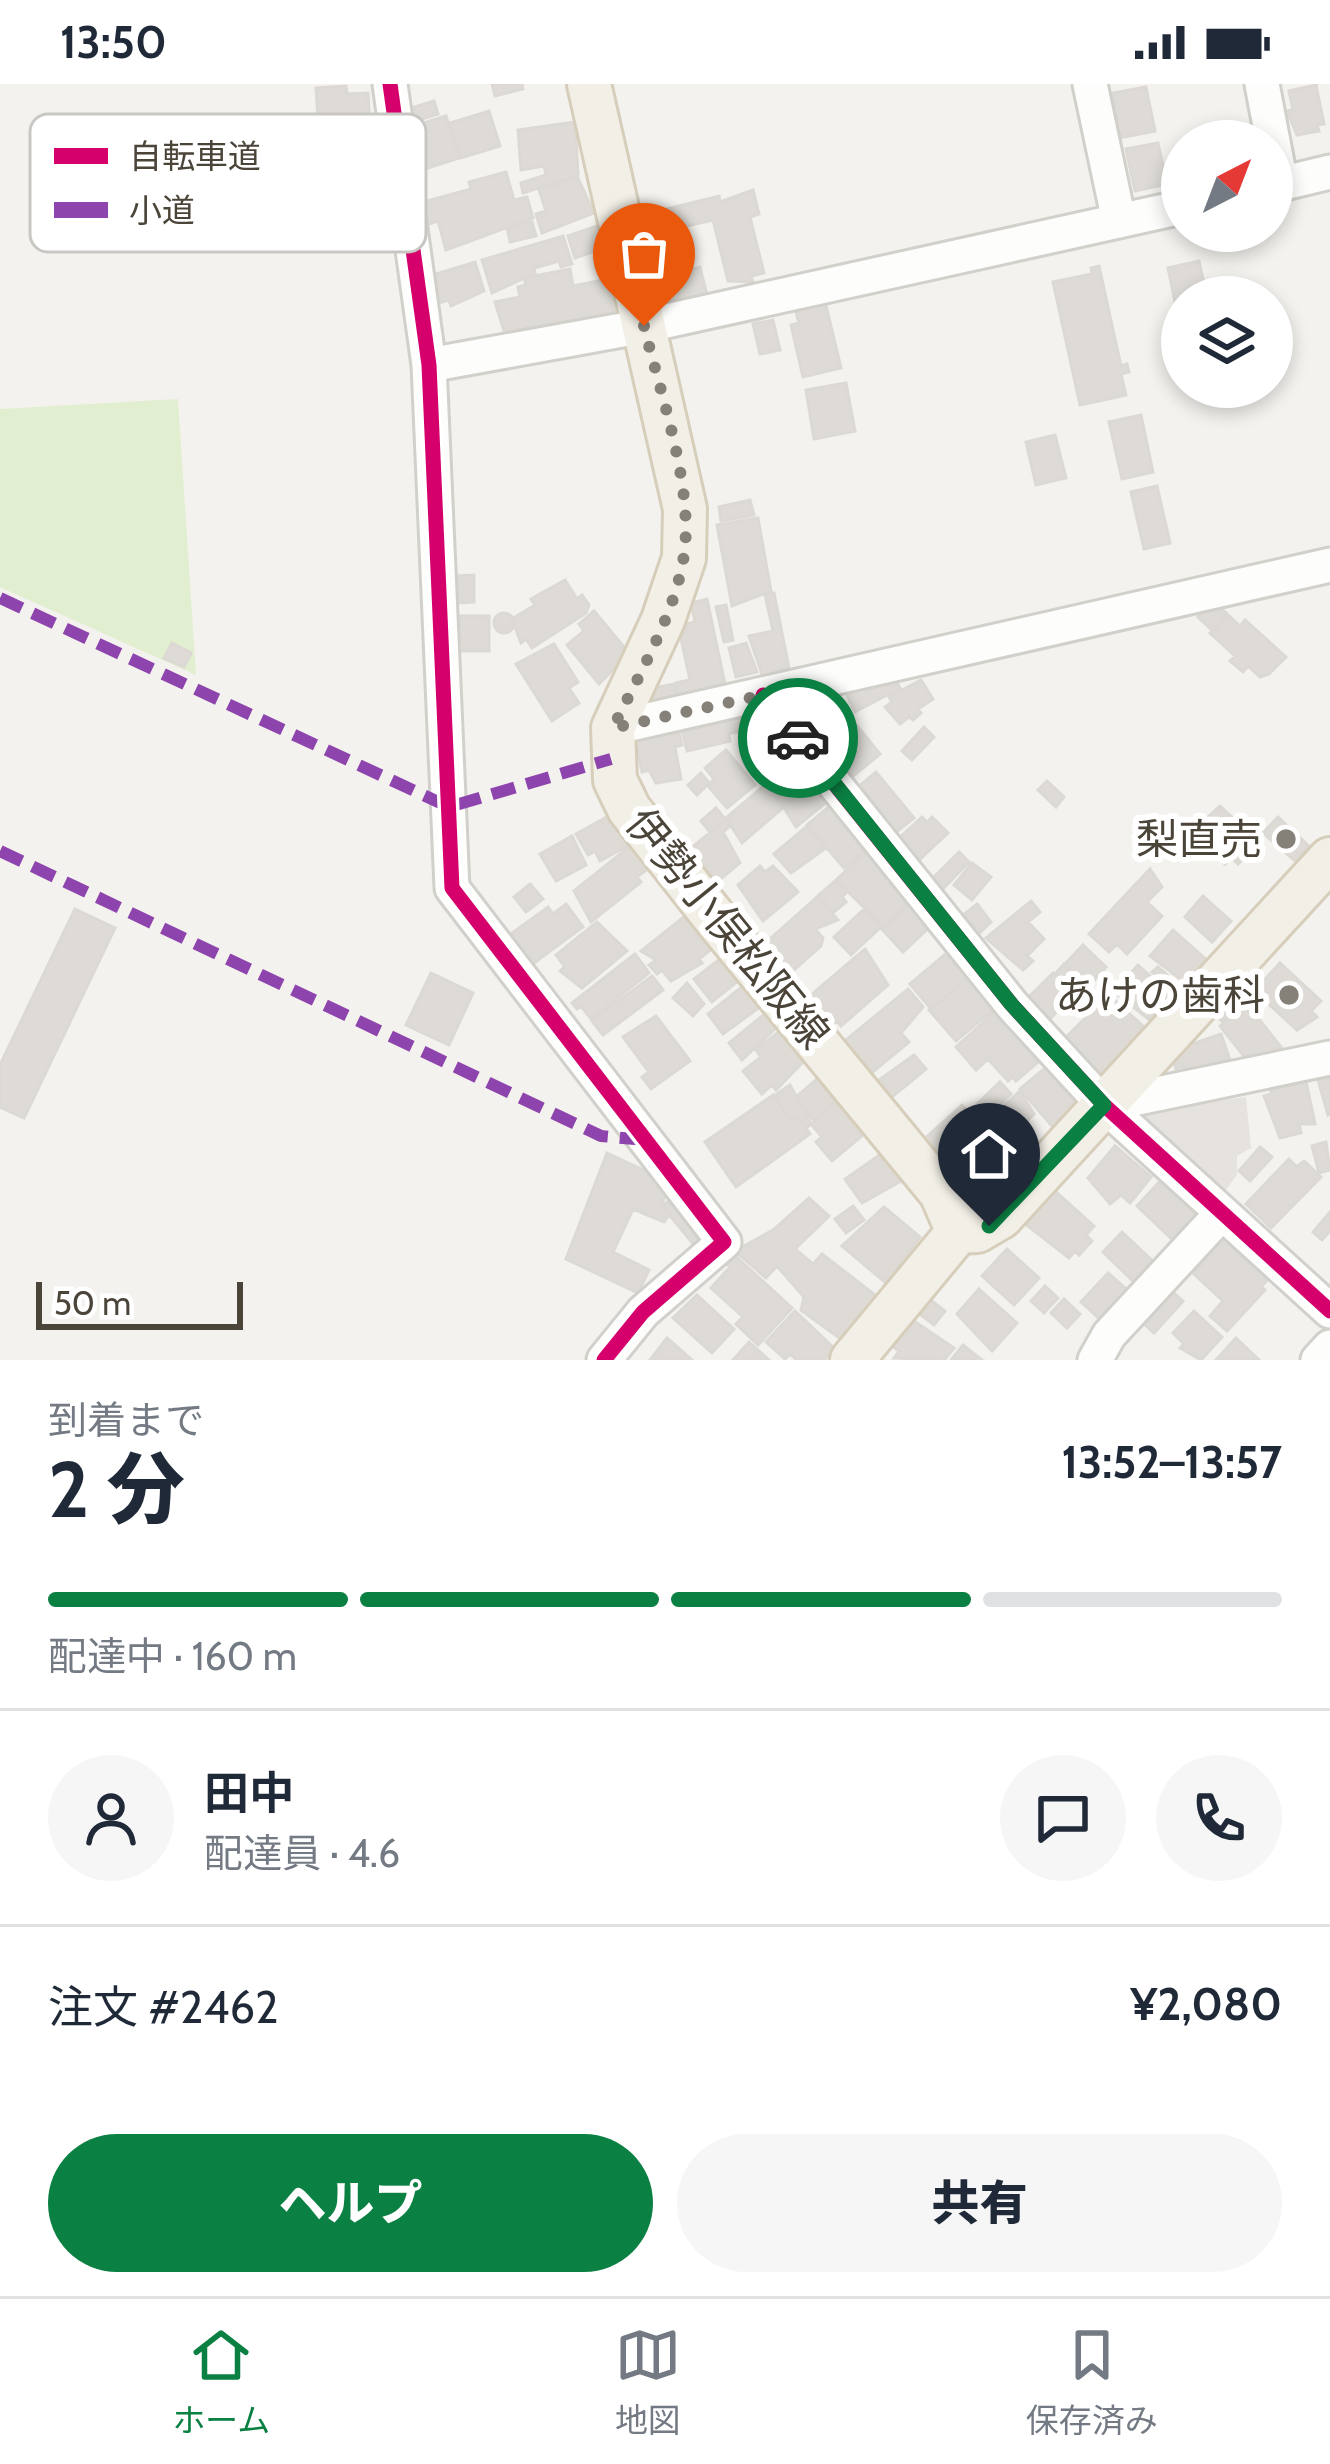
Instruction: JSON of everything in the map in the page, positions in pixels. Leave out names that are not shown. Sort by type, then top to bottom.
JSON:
[{"type":"main road","points":[[589,84],[686,509],[684,557],[664,620],[613,728]]},
{"type":"main road","name":"伊勢小俣松阪線","points":[[613,728],[611,759],[629,809],[926,1175],[952,1211],[958,1232]]},
{"type":"main road","points":[[852,1360],[958,1232],[976,1231],[1001,1217],[1330,859]]},
{"type":"street","points":[[390,84],[394,114]]},
{"type":"street","points":[[1090,84],[1119,221]]},
{"type":"street","points":[[1262,84],[1267,120]]},
{"type":"street","points":[[1293,181],[1330,172]]},
{"type":"street","points":[[429,365],[644,326],[1161,212]]},
{"type":"street","points":[[413,252],[429,365],[452,888],[724,1242],[643,1312],[604,1360]]},
{"type":"street","points":[[613,728],[1330,566]]},
{"type":"street","points":[[763,695],[1012,1005],[1104,1105],[1330,1311]]},
{"type":"street","points":[[1104,1105],[1330,1058]]},
{"type":"street","points":[[1095,1360],[1109,1335],[1222,1213]]},
{"type":"street","points":[[1318,1360],[1330,1347]]},
{"type":"green space","points":[[178,399],[196,675],[0,587],[0,409]]},
{"type":"shaded area","points":[[1246,1097],[1251,1148],[1237,1156],[1237,1175],[1222,1195],[1144,1118],[1151,1109]]},
{"type":"building","points":[[492,84],[522,84],[523,89],[495,96]]},
{"type":"building","points":[[1316,85],[1324,124],[1317,125],[1319,131],[1297,135],[1287,111],[1293,110],[1289,91]]},
{"type":"building","points":[[346,86],[347,94],[368,93],[369,114],[318,114],[316,88]]},
{"type":"building","points":[[1146,87],[1155,131],[1119,138],[1113,93]]},
{"type":"building","points":[[434,101],[438,114],[426,118],[405,110]]},
{"type":"building","points":[[489,111],[500,146],[461,158],[450,123]]},
{"type":"building","points":[[446,116],[459,158],[426,168],[426,122]]},
{"type":"building","points":[[575,122],[578,175],[523,193],[521,183],[546,175],[544,166],[521,170],[518,130]]},
{"type":"building","points":[[1158,143],[1161,185],[1135,191],[1126,149]]},
{"type":"building","points":[[506,172],[514,200],[527,197],[533,218],[446,250],[438,221],[426,225],[426,201],[471,189],[469,182]]},
{"type":"building","points":[[578,178],[594,213],[542,233],[536,214],[546,211],[539,190]]},
{"type":"building","points":[[753,190],[759,214],[750,217],[764,273],[751,276],[753,282],[728,281],[713,220],[678,228],[680,238],[642,248],[634,217],[719,196],[720,202]]},
{"type":"building","points":[[532,222],[536,236],[510,242],[507,227]]},
{"type":"building","points":[[600,225],[607,247],[575,258],[568,236]]},
{"type":"building","points":[[563,236],[572,264],[561,267],[559,261],[534,268],[535,273],[492,293],[482,260]]},
{"type":"building","points":[[1199,261],[1202,276],[1170,276],[1168,268]]},
{"type":"building","points":[[475,262],[484,291],[451,306],[449,300],[435,304],[426,277]]},
{"type":"building","points":[[1099,266],[1121,366],[1127,364],[1129,372],[1121,374],[1126,395],[1080,405],[1053,282],[1092,274],[1091,268]]},
{"type":"building","points":[[700,267],[707,295],[657,308],[650,280]]},
{"type":"building","points":[[570,269],[573,286],[607,279],[615,316],[505,334],[495,302],[520,297],[518,287],[526,285],[524,278]]},
{"type":"building","points":[[824,297],[841,368],[803,377],[791,325],[799,323],[794,304]]},
{"type":"building","points":[[773,320],[780,350],[760,354],[753,324]]},
{"type":"building","points":[[846,383],[855,431],[814,439],[806,390]]},
{"type":"building","points":[[1141,415],[1153,472],[1122,479],[1109,422]]},
{"type":"building","points":[[1055,435],[1066,478],[1036,485],[1026,442]]},
{"type":"building","points":[[1157,486],[1170,543],[1144,549],[1131,492]]},
{"type":"building","points":[[750,500],[754,515],[721,521],[719,507]]},
{"type":"building","points":[[758,518],[771,591],[732,606],[717,525]]},
{"type":"building","points":[[474,575],[474,602],[458,603],[457,576]]},
{"type":"building","points":[[565,580],[577,599],[582,595],[589,605],[586,613],[532,648],[526,639],[521,643],[512,619],[535,605],[531,599]]},
{"type":"building","points":[[774,593],[789,668],[782,669],[783,676],[764,680],[749,636],[773,631],[765,595]]},
{"type":"building","points":[[707,599],[726,689],[680,699],[676,683],[690,680],[680,634],[687,632],[686,624],[695,622],[691,603]]},
{"type":"building","points":[[1214,601],[1227,614],[1213,631],[1198,617]]},
{"type":"building","points":[[726,605],[733,640],[724,642],[716,607]]},
{"type":"building","points":[[594,611],[629,653],[599,684],[567,645],[584,631],[579,624]]},
{"type":"building","points":[[504,613],[514,623],[504,633],[494,623]]},
{"type":"building","points":[[1227,614],[1240,626],[1245,620],[1286,657],[1269,674],[1260,677],[1248,666],[1243,672],[1230,661],[1235,656],[1210,633]]},
{"type":"building","points":[[459,616],[489,616],[489,651],[459,651]]},
{"type":"building","points":[[172,643],[191,653],[184,667],[164,658]]},
{"type":"building","points":[[746,643],[757,672],[736,677],[729,648]]},
{"type":"building","points":[[554,644],[578,682],[569,688],[579,703],[552,721],[516,664]]},
{"type":"building","points":[[890,671],[900,688],[855,712],[847,695]]},
{"type":"building","points":[[921,680],[933,699],[918,709],[921,713],[913,720],[909,717],[900,724],[885,707],[892,702],[889,697]]},
{"type":"building","points":[[674,684],[678,700],[643,707],[642,702],[653,699],[650,689]]},
{"type":"building","points":[[823,689],[846,719],[825,735],[802,705]]},
{"type":"building","points":[[738,709],[743,730],[729,734],[730,741],[687,751],[680,722]]},
{"type":"building","points":[[853,721],[880,754],[846,782],[819,749]]},
{"type":"building","points":[[677,725],[682,745],[675,747],[681,779],[656,783],[649,770],[642,772],[634,734]]},
{"type":"building","points":[[924,727],[934,737],[912,760],[902,751]]},
{"type":"building","points":[[726,750],[755,785],[727,808],[708,786],[714,779],[705,768]]},
{"type":"building","points":[[801,756],[833,797],[796,827],[768,782]]},
{"type":"building","points":[[876,772],[914,818],[890,837],[852,792]]},
{"type":"building","points":[[701,773],[709,783],[697,795],[688,785]]},
{"type":"building","points":[[1047,781],[1064,797],[1056,807],[1038,790]]},
{"type":"building","points":[[766,784],[785,806],[742,843],[726,818]]},
{"type":"building","points":[[836,801],[872,844],[844,868],[807,825]]},
{"type":"building","points":[[1220,806],[1251,835],[1244,842],[1252,849],[1238,864],[1231,857],[1225,864],[1212,852],[1208,856],[1187,836]]},
{"type":"building","points":[[716,808],[725,819],[710,832],[701,821]]},
{"type":"building","points":[[612,814],[627,846],[600,861],[595,851],[588,855],[576,834]]},
{"type":"building","points":[[922,817],[927,822],[932,817],[948,833],[917,862],[896,841]]},
{"type":"building","name":"梨直売","points":[[1278,817],[1309,846],[1295,861],[1263,833]]},
{"type":"building","points":[[726,819],[731,825],[723,832],[740,863],[711,887],[683,855]]},
{"type":"building","points":[[807,826],[826,848],[791,873],[774,854]]},
{"type":"building","points":[[572,836],[586,865],[556,881],[540,854]]},
{"type":"building","points":[[635,842],[653,865],[637,877],[641,882],[591,922],[574,891]]},
{"type":"building","points":[[869,849],[915,897],[883,926],[836,880]]},
{"type":"building","points":[[959,852],[969,862],[937,895],[926,885]]},
{"type":"building","points":[[972,863],[991,877],[972,900],[954,885]]},
{"type":"building","points":[[760,866],[765,872],[773,866],[798,892],[763,921],[738,885]]},
{"type":"building","points":[[1150,869],[1162,887],[1147,902],[1162,916],[1127,954],[1117,944],[1109,952],[1089,934]]},
{"type":"building","points":[[835,881],[846,893],[842,897],[846,902],[834,912],[819,895]]},
{"type":"building","points":[[530,884],[543,899],[526,912],[514,897]]},
{"type":"building","points":[[1203,896],[1231,921],[1212,942],[1185,917]]},
{"type":"building","points":[[817,897],[838,920],[815,929],[823,938],[821,946],[786,977],[761,947]]},
{"type":"building","points":[[914,900],[934,923],[903,952],[882,929]]},
{"type":"building","points":[[1031,901],[1040,912],[1028,922],[1044,939],[1027,956],[1033,961],[1023,970],[986,938]]},
{"type":"building","points":[[566,904],[583,927],[530,966],[508,936],[548,907],[553,914]]},
{"type":"building","points":[[977,904],[991,922],[973,939],[957,920]]},
{"type":"building","points":[[75,909],[115,928],[24,1118],[0,1107],[0,1065]]},
{"type":"building","points":[[864,909],[881,927],[851,955],[834,937]]},
{"type":"building","points":[[685,916],[717,945],[699,959],[702,963],[671,981],[662,970],[657,974],[649,965],[656,960],[641,951]]},
{"type":"building","points":[[597,922],[627,951],[582,988],[560,971],[565,967],[556,955]]},
{"type":"building","points":[[1173,930],[1208,961],[1187,984],[1150,956]]},
{"type":"building","points":[[1083,945],[1106,967],[1088,987],[1065,964]]},
{"type":"building","points":[[955,946],[976,971],[931,1009],[910,984]]},
{"type":"building","points":[[865,949],[888,985],[841,1026],[837,1021],[831,1026],[812,994]]},
{"type":"building","points":[[635,954],[649,973],[591,1019],[581,1006],[577,1009],[572,1003]]},
{"type":"building","points":[[725,955],[743,977],[712,1002],[694,979]]},
{"type":"building","name":"あけの歯科","points":[[1280,963],[1321,1001],[1311,1011],[1317,1017],[1297,1030],[1262,998],[1267,992],[1260,985]]},
{"type":"building","points":[[1064,964],[1081,981],[1073,989],[1056,973]]},
{"type":"building","points":[[1138,965],[1177,1000],[1151,1021],[1114,992]]},
{"type":"building","points":[[1158,967],[1181,987],[1175,993],[1152,972]]},
{"type":"building","points":[[431,973],[473,993],[449,1045],[406,1025]]},
{"type":"building","points":[[974,973],[1000,1004],[956,1041],[929,1010]]},
{"type":"building","points":[[1053,973],[1074,994],[1047,1022],[1025,1001]]},
{"type":"building","points":[[652,976],[663,990],[603,1035],[592,1021]]},
{"type":"building","points":[[748,982],[764,1004],[723,1034],[708,1014]]},
{"type":"building","points":[[687,983],[704,1004],[693,1016],[673,998]]},
{"type":"building","points":[[1234,988],[1245,999],[1223,1022],[1212,1011]]},
{"type":"building","points":[[908,989],[923,1007],[901,1033],[909,1042],[868,1076],[841,1044]]},
{"type":"building","points":[[1109,995],[1144,1027],[1099,1078],[1060,1043]]},
{"type":"building","points":[[1247,1004],[1281,1047],[1250,1064],[1220,1026]]},
{"type":"building","points":[[996,1011],[1037,1053],[1033,1056],[1038,1062],[1016,1081],[1013,1077],[1008,1081],[988,1059],[976,1070],[956,1047]]},
{"type":"building","points":[[767,1012],[778,1026],[742,1060],[729,1043]]},
{"type":"building","points":[[656,1016],[690,1061],[651,1089],[642,1077],[649,1072],[623,1037]]},
{"type":"building","points":[[782,1029],[807,1058],[776,1090],[772,1085],[762,1094],[743,1071],[761,1057],[756,1050]]},
{"type":"building","points":[[1221,1034],[1231,1063],[1188,1078],[1184,1066],[1176,1069],[1171,1055],[1178,1049]]},
{"type":"building","points":[[914,1055],[926,1069],[886,1102],[872,1085]]},
{"type":"building","points":[[1051,1063],[1086,1105],[1056,1131],[1020,1089]]},
{"type":"building","points":[[824,1073],[842,1096],[813,1120],[795,1098]]},
{"type":"building","points":[[1330,1076],[1330,1114],[1328,1115],[1318,1080]]},
{"type":"building","points":[[1306,1081],[1315,1124],[1299,1124],[1301,1133],[1280,1138],[1264,1096],[1272,1094],[1270,1089]]},
{"type":"building","points":[[1000,1082],[1011,1094],[988,1116],[976,1105]]},
{"type":"building","points":[[790,1085],[811,1124],[806,1128],[798,1117],[791,1121],[774,1096]]},
{"type":"building","points":[[1020,1091],[1034,1114],[1017,1130],[999,1110]]},
{"type":"building","points":[[773,1095],[791,1121],[798,1117],[810,1134],[736,1187],[705,1142]]},
{"type":"building","points":[[843,1098],[869,1130],[832,1161],[816,1142],[822,1137],[811,1124]]},
{"type":"building","points":[[962,1105],[978,1123],[940,1158],[923,1140]]},
{"type":"building","points":[[980,1136],[1006,1171],[970,1198],[944,1162]]},
{"type":"building","points":[[1326,1142],[1330,1170],[1319,1173],[1312,1146]]},
{"type":"building","points":[[1115,1146],[1151,1177],[1130,1203],[1121,1195],[1110,1204],[1088,1178]]},
{"type":"building","points":[[1260,1147],[1272,1157],[1250,1181],[1239,1171]]},
{"type":"building","points":[[888,1149],[908,1177],[862,1203],[845,1179]]},
{"type":"building","points":[[607,1153],[660,1178],[667,1191],[661,1206],[669,1215],[664,1222],[633,1209],[613,1252],[649,1270],[638,1293],[566,1259]]},
{"type":"building","points":[[1289,1159],[1297,1167],[1304,1161],[1321,1177],[1271,1228],[1246,1204]]},
{"type":"building","points":[[1161,1180],[1202,1218],[1178,1245],[1137,1206]]},
{"type":"building","points":[[1054,1190],[1094,1226],[1086,1235],[1092,1241],[1079,1255],[1075,1251],[1069,1258],[1024,1223]]},
{"type":"building","points":[[674,1197],[706,1236],[694,1245],[662,1206]]},
{"type":"building","points":[[809,1198],[829,1216],[795,1249],[813,1264],[822,1254],[879,1298],[842,1340],[801,1310],[804,1297],[777,1266],[766,1278],[735,1251],[773,1230]]},
{"type":"building","points":[[853,1206],[864,1220],[846,1233],[835,1219]]},
{"type":"building","points":[[884,1207],[920,1237],[886,1283],[842,1246]]},
{"type":"building","points":[[1330,1212],[1330,1231],[1322,1240],[1313,1232]]},
{"type":"building","points":[[1122,1232],[1158,1266],[1139,1287],[1103,1252]]},
{"type":"building","points":[[1222,1237],[1267,1280],[1261,1287],[1265,1290],[1227,1331],[1210,1316],[1223,1301],[1194,1274]]},
{"type":"building","points":[[1007,1249],[1039,1278],[1014,1305],[982,1276]]},
{"type":"building","points":[[729,1250],[792,1308],[758,1345],[736,1324],[743,1317],[711,1288],[730,1267],[721,1258]]},
{"type":"building","points":[[1108,1273],[1133,1295],[1104,1323],[1081,1302]]},
{"type":"building","points":[[1045,1286],[1058,1298],[1044,1313],[1031,1301]]},
{"type":"building","points":[[1166,1286],[1183,1301],[1154,1333],[1138,1318]]},
{"type":"building","points":[[979,1289],[1017,1323],[992,1351],[957,1314]]},
{"type":"building","points":[[697,1295],[734,1329],[712,1353],[673,1318]]},
{"type":"building","points":[[928,1298],[945,1311],[934,1325],[917,1312]]},
{"type":"building","points":[[1064,1299],[1080,1314],[1067,1328],[1051,1313]]},
{"type":"building","points":[[795,1311],[835,1349],[824,1360],[797,1360],[790,1354],[785,1359],[766,1342]]},
{"type":"building","points":[[1194,1311],[1222,1337],[1201,1360],[1180,1348],[1184,1344],[1173,1333]]},
{"type":"building","points":[[908,1317],[954,1348],[944,1360],[894,1358],[899,1351],[887,1342]]},
{"type":"building","points":[[667,1338],[692,1360],[650,1360]]},
{"type":"building","points":[[1236,1338],[1259,1360],[1216,1360]]},
{"type":"building","points":[[749,1342],[769,1360],[733,1360]]},
{"type":"building","points":[[963,1345],[982,1360],[951,1360]]},
{"type":"marked path","points":[[0,598],[449,807],[611,759]]},
{"type":"marked path","points":[[0,851],[601,1136],[645,1140]]},
{"type":"cycle path","points":[[390,84],[394,114]]},
{"type":"cycle path","points":[[413,252],[429,365],[452,888],[724,1242],[643,1312],[604,1360]]},
{"type":"cycle path","points":[[763,695],[1012,1005],[1104,1105],[1330,1311]]},
{"type":"way so far","points":[[644,326],[686,509],[684,557],[664,620],[613,728],[763,695],[798,738]]},
{"type":"place","name":"梨直売","points":[[1286,839]]},
{"type":"place","name":"あけの歯科","points":[[1289,995]]},
{"type":"route","points":[[798,738],[1012,1005],[1104,1105],[989,1226]]}]
